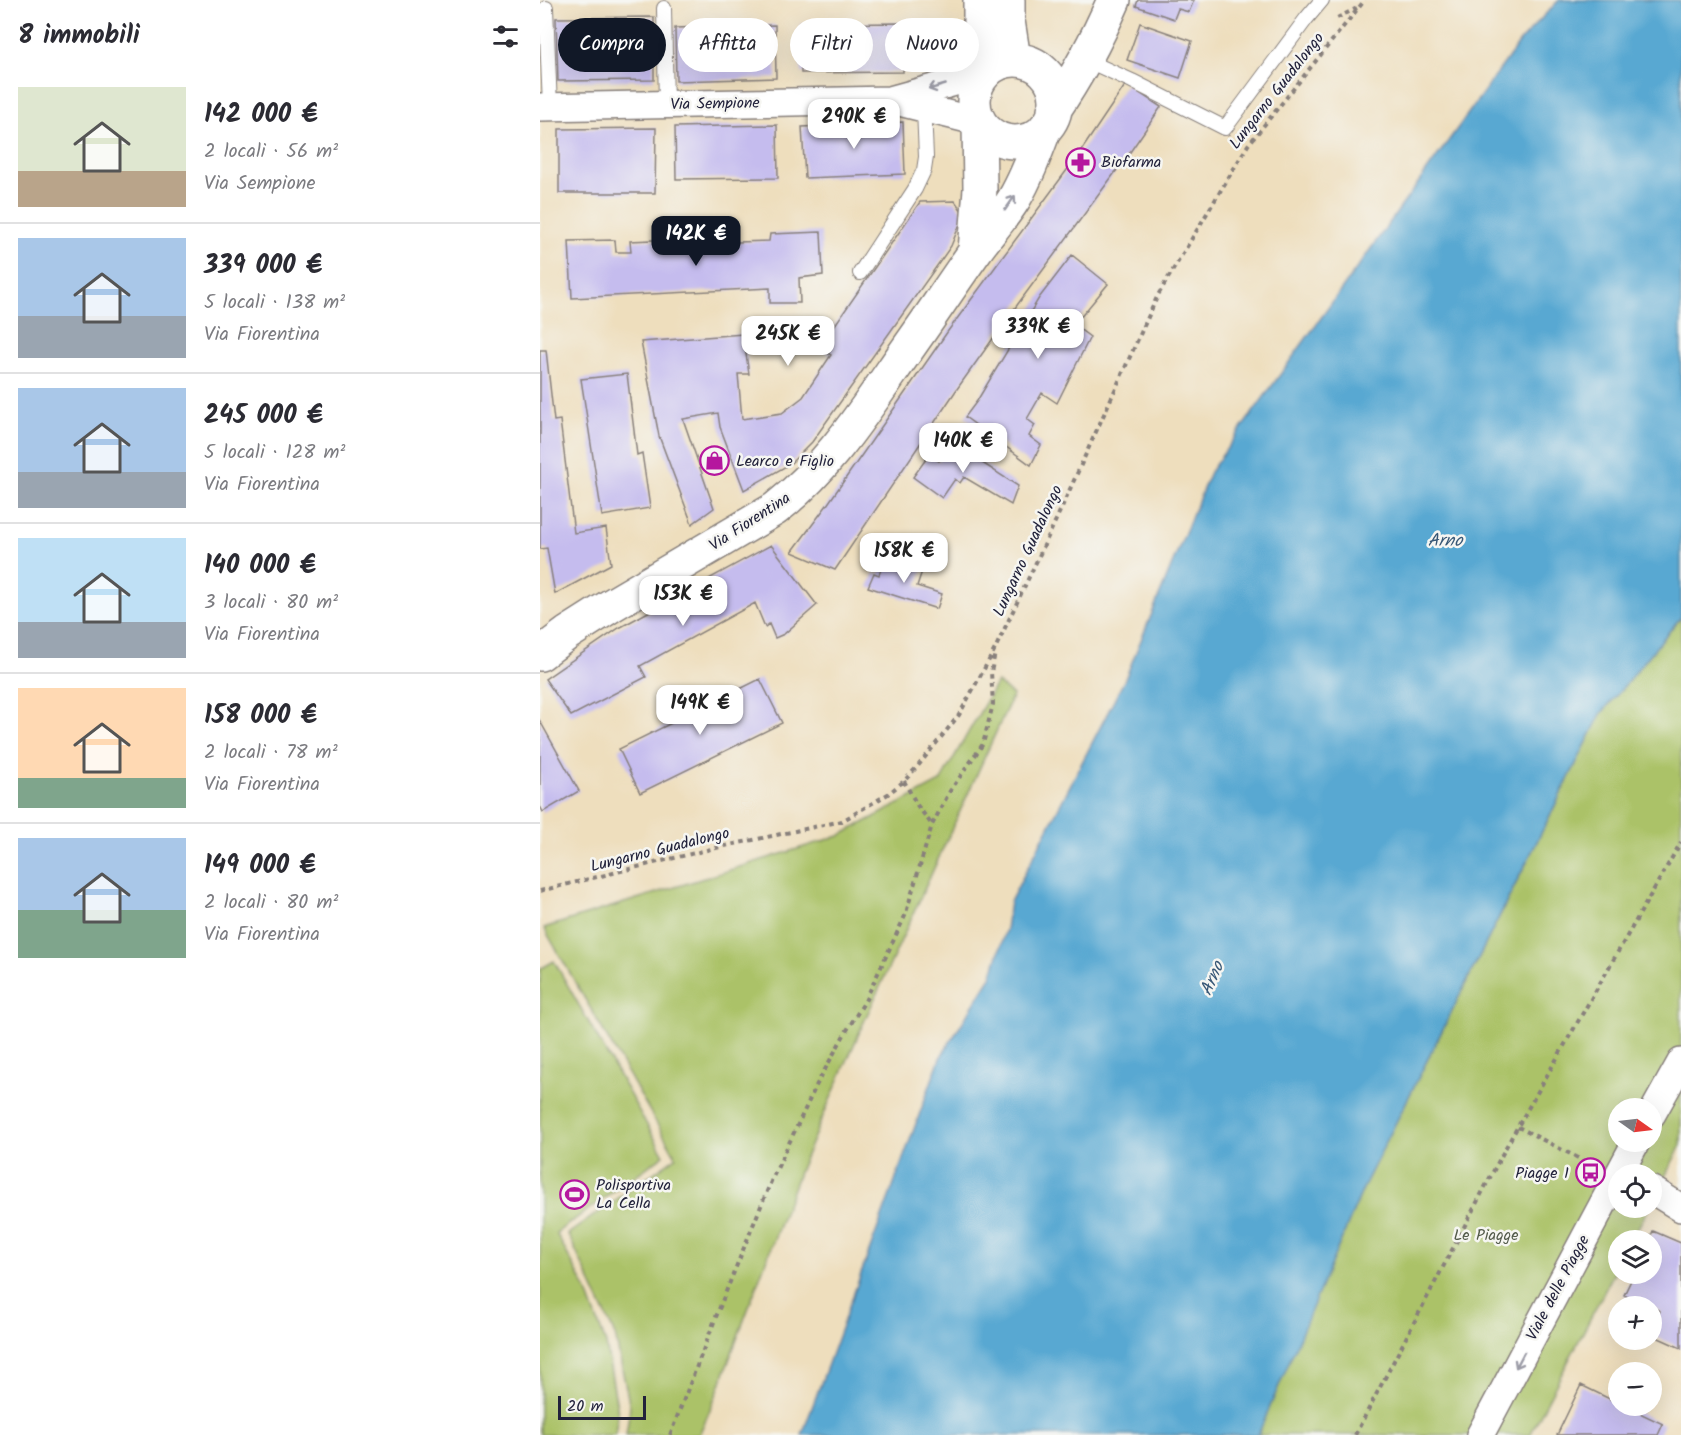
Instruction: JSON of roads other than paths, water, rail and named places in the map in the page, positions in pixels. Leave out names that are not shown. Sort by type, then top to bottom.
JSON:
[{"type":"main road","points":[[980,0],[980,46],[984,74]]},
{"type":"main road","points":[[1008,0],[1008,21],[1014,59]]},
{"type":"main road","name":"Via Fiorentina","points":[[540,654],[612,605],[775,509],[815,473],[837,447],[1014,199],[1032,164],[1050,119],[1086,60],[1114,0]]},
{"type":"main road","points":[[1014,59],[1032,64],[1047,75],[1056,98],[1050,119],[1035,136],[1023,141],[998,138],[979,122],[975,110],[974,97],[977,84],[984,74],[993,66],[1014,59]]},
{"type":"main road","name":"Via Fiorentina","points":[[975,251],[980,189],[979,122]]},
{"type":"street","name":"Via Sempione","points":[[545,107],[890,100],[984,74]]},
{"type":"street","name":"Via Sempione","points":[[890,100],[979,122]]},
{"type":"street","points":[[1661,1098],[1681,1062]]},
{"type":"street","points":[[1662,1196],[1681,1208]]},
{"type":"street","name":"Viale delle Piagge","points":[[1480,1435],[1608,1200]]},
{"type":"lane","points":[[1086,60],[1225,128],[1306,18],[1322,0]]},
{"type":"lane","points":[[545,107],[546,8]]},
{"type":"lane","points":[[664,8],[666,105]]},
{"type":"lane","points":[[860,273],[915,189],[924,170],[926,157],[924,109]]},
{"type":"water","name":"Arno","points":[[1559,0],[1681,0],[1681,617],[1601,714],[1365,1184],[1258,1435],[802,1435],[940,1058],[991,977],[1006,929],[1010,902],[1125,679],[1210,472],[1521,40]]},
{"type":"place","name":"Biofarma","points":[[1080,162]]},
{"type":"place","name":"Learco e Figlio","points":[[715,461]]},
{"type":"place","name":"Piagge 1","points":[[1590,1173]]},
{"type":"place","name":"Polisportiva La Cella","points":[[575,1194]]},
{"type":"park label","name":"Le Piagge","points":[[1486,1235]]}]
